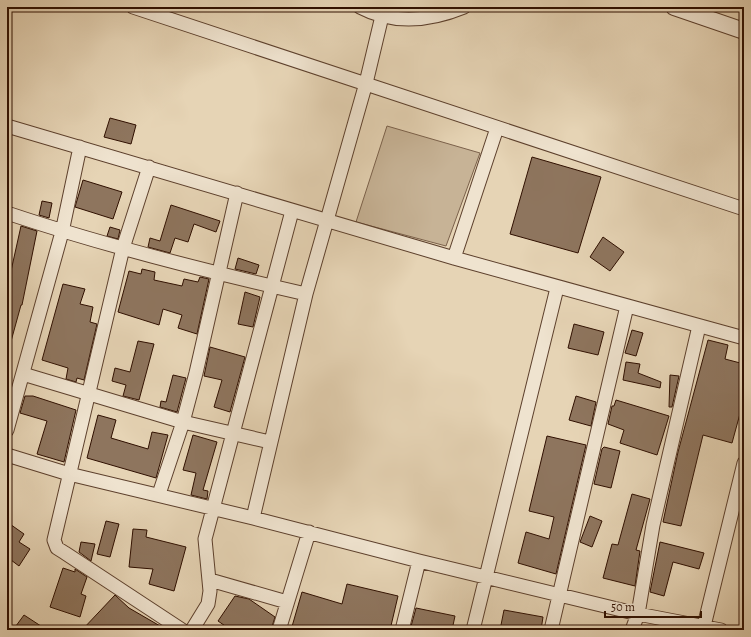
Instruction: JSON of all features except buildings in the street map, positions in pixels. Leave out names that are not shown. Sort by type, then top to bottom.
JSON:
[{"type":"street","points":[[133,7],[744,209]]},
{"type":"street","points":[[360,7],[382,16],[413,20],[432,18],[464,7]]},
{"type":"street","points":[[674,7],[744,31]]},
{"type":"street","points":[[253,518],[306,294],[366,83],[382,16]]},
{"type":"street","points":[[7,126],[557,288],[744,338]]},
{"type":"street","points":[[454,258],[497,128]]},
{"type":"street","points":[[7,430],[13,387],[23,374],[62,232],[80,147]]},
{"type":"street","points":[[148,167],[123,248],[54,540],[57,548],[182,630]]},
{"type":"street","points":[[159,494],[183,422],[237,193]]},
{"type":"street","points":[[192,630],[208,604],[210,580],[205,538],[292,211]]},
{"type":"street","points":[[7,213],[62,232],[306,294]]},
{"type":"street","points":[[473,630],[557,288]]},
{"type":"street","points":[[551,630],[627,306]]},
{"type":"street","points":[[632,630],[638,614],[653,525],[699,326]]},
{"type":"street","points":[[23,374],[183,422],[234,432],[270,442]]},
{"type":"street","points":[[7,455],[69,474],[159,494],[419,561],[638,614],[703,628],[721,630]]},
{"type":"street","points":[[703,628],[744,463]]},
{"type":"street","points":[[279,630],[309,532]]},
{"type":"street","points":[[402,630],[419,561]]},
{"type":"street","points":[[210,580],[288,602]]},
{"type":"shaded area","points":[[387,126],[480,153],[446,246],[356,222]]}]
